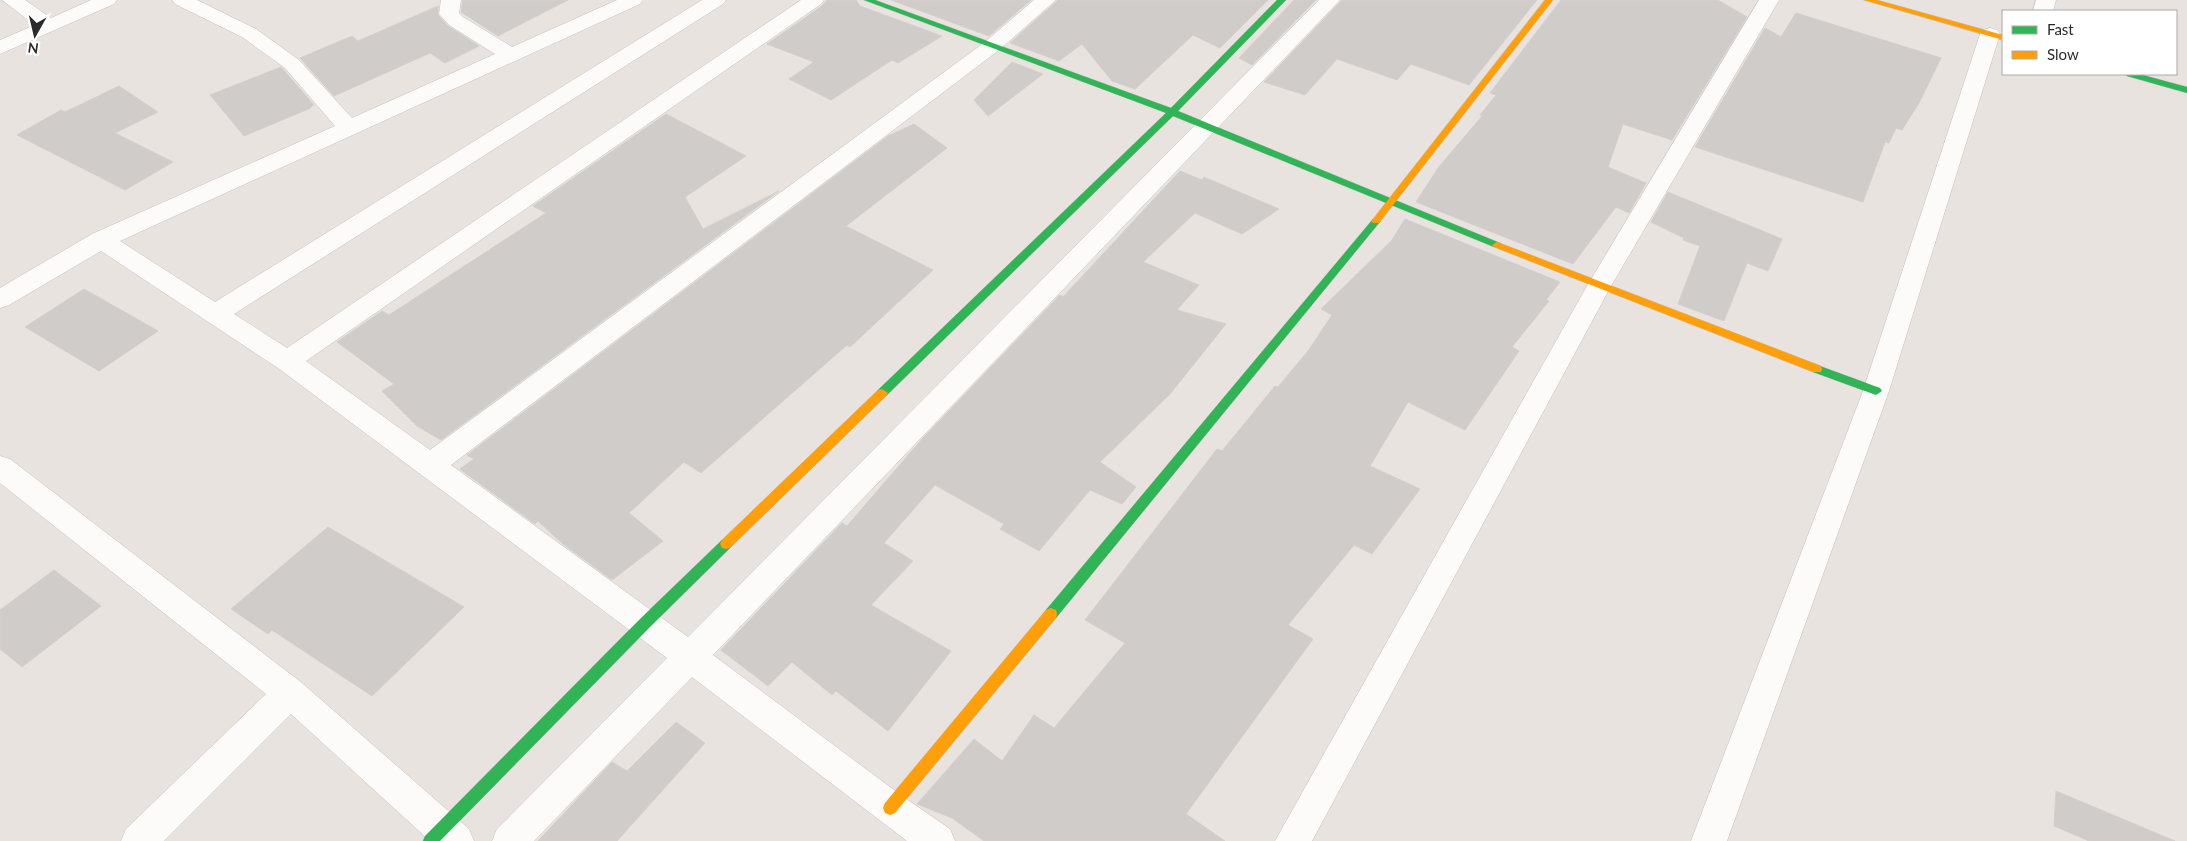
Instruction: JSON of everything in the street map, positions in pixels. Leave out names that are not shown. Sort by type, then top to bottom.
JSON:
[{"type":"street","points":[[12,0],[49,26]]},
{"type":"street","points":[[0,48],[107,0]]},
{"type":"street","points":[[182,0],[249,33],[292,64],[349,128]]},
{"type":"street","points":[[451,0],[449,14],[512,55]]},
{"type":"street","points":[[0,299],[101,240],[633,0]]},
{"type":"street","points":[[215,314],[716,0]]},
{"type":"street","points":[[288,361],[814,0]]},
{"type":"street","points":[[868,0],[1172,112],[1598,286],[1876,391]]},
{"type":"street","points":[[431,465],[992,46],[1046,0]]},
{"type":"street","points":[[0,467],[290,693],[443,837],[645,623],[1172,112],[1282,0]]},
{"type":"street","points":[[510,841],[1330,0]]},
{"type":"street","points":[[890,808],[1391,203],[1549,0]]},
{"type":"street","points":[[1293,841],[1598,286],[1768,0]]},
{"type":"street","points":[[1709,841],[1876,391],[1996,36],[1868,0]]},
{"type":"street","points":[[2134,75],[2187,90]]},
{"type":"street","points":[[101,240],[288,361],[690,656],[890,808],[937,841]]},
{"type":"street","points":[[138,841],[290,693]]},
{"type":"building","points":[[463,0],[568,0],[498,36],[461,12]]},
{"type":"building","points":[[827,0],[856,0],[860,6],[942,36],[898,63],[892,60],[831,100],[789,79],[814,62],[767,44],[822,6]]},
{"type":"building","points":[[891,0],[1031,0],[989,36]]},
{"type":"building","points":[[1058,0],[1268,0],[1220,48],[1193,35],[1135,89],[1112,81],[1082,44],[1059,61],[1010,43]]},
{"type":"building","points":[[1294,0],[1316,0],[1252,65],[1239,58]]},
{"type":"building","points":[[1342,0],[1537,0],[1469,85],[1411,64],[1397,80],[1337,59],[1305,95],[1264,82]]},
{"type":"building","points":[[1561,0],[1718,0],[1747,17],[1672,140],[1623,124],[1608,167],[1646,183],[1629,213],[1616,207],[1573,264],[1416,202],[1438,168],[1482,116],[1480,115],[1496,95],[1490,93]]},
{"type":"building","points":[[438,6],[438,15],[448,26],[479,46],[445,63],[430,53],[334,96],[300,58],[352,36],[358,41]]},
{"type":"building","points":[[1796,13],[1941,58],[1919,103],[1902,130],[1896,128],[1889,143],[1885,142],[1863,202],[1695,147],[1765,28],[1781,37]]},
{"type":"building","points":[[1012,62],[1043,74],[988,116],[974,100]]},
{"type":"building","points":[[281,67],[314,105],[311,108],[244,136],[210,95]]},
{"type":"building","points":[[119,86],[158,112],[115,133],[173,162],[125,190],[17,135],[61,110],[65,112]]},
{"type":"building","points":[[666,114],[746,156],[685,197],[703,229],[779,191],[441,440],[417,426],[382,391],[394,384],[337,342],[382,311],[389,315],[546,213],[533,206]]},
{"type":"building","points":[[914,124],[947,148],[846,226],[933,270],[850,347],[847,345],[701,473],[684,462],[629,513],[663,541],[612,580],[563,544],[538,521],[535,524],[460,469],[474,459],[467,455],[888,136]]},
{"type":"building","points":[[1180,171],[1202,180],[1204,177],[1279,209],[1242,234],[1195,213],[1143,262],[1199,285],[1177,310],[1226,324],[1170,394],[1100,462],[1136,487],[1122,504],[1090,490],[1039,551],[1000,529],[1004,524],[935,485],[884,543],[913,561],[871,605],[951,651],[888,731],[836,691],[832,695],[792,662],[768,686],[721,650],[842,523],[847,526],[923,438],[1060,295],[1063,297]]},
{"type":"building","points":[[1668,192],[1782,239],[1768,271],[1747,263],[1724,321],[1678,304],[1700,246],[1683,240],[1684,238],[1651,222]]},
{"type":"building","points":[[1405,219],[1560,282],[1546,300],[1549,301],[1512,347],[1519,351],[1465,430],[1408,402],[1370,466],[1420,489],[1372,554],[1354,545],[1288,625],[1313,639],[1186,814],[1225,841],[984,841],[952,818],[917,804],[974,739],[1002,761],[1034,715],[1054,728],[1125,643],[1085,620],[1217,449],[1222,451],[1275,386],[1278,387],[1308,351],[1332,315],[1321,309],[1392,240]]},
{"type":"building","points":[[84,289],[158,331],[99,371],[25,327]]},
{"type":"building","points":[[328,527],[464,607],[372,696],[272,630],[268,634],[231,609]]},
{"type":"building","points":[[54,570],[101,606],[22,667],[0,649],[0,610]]},
{"type":"building","points":[[676,722],[705,743],[617,841],[538,841],[612,762],[627,771]]},
{"type":"building","points":[[2056,791],[2175,841],[2089,841],[2054,826]]},
{"type":"traffic: fast","points":[[868,0],[1172,112],[1497,245]]},
{"type":"traffic: fast","points":[[882,393],[1172,112],[1282,0]]},
{"type":"traffic: fast","points":[[2134,75],[2187,90]]},
{"type":"traffic: fast","points":[[1051,614],[1376,221]]},
{"type":"traffic: fast","points":[[1817,369],[1876,391]]},
{"type":"traffic: fast","points":[[430,841],[645,623],[726,544]]},
{"type":"traffic: slow","points":[[1376,221],[1549,0]]},
{"type":"traffic: slow","points":[[1868,0],[2002,38]]},
{"type":"traffic: slow","points":[[1497,245],[1817,369]]},
{"type":"traffic: slow","points":[[726,544],[882,393]]},
{"type":"traffic: slow","points":[[890,808],[1051,614]]}]
